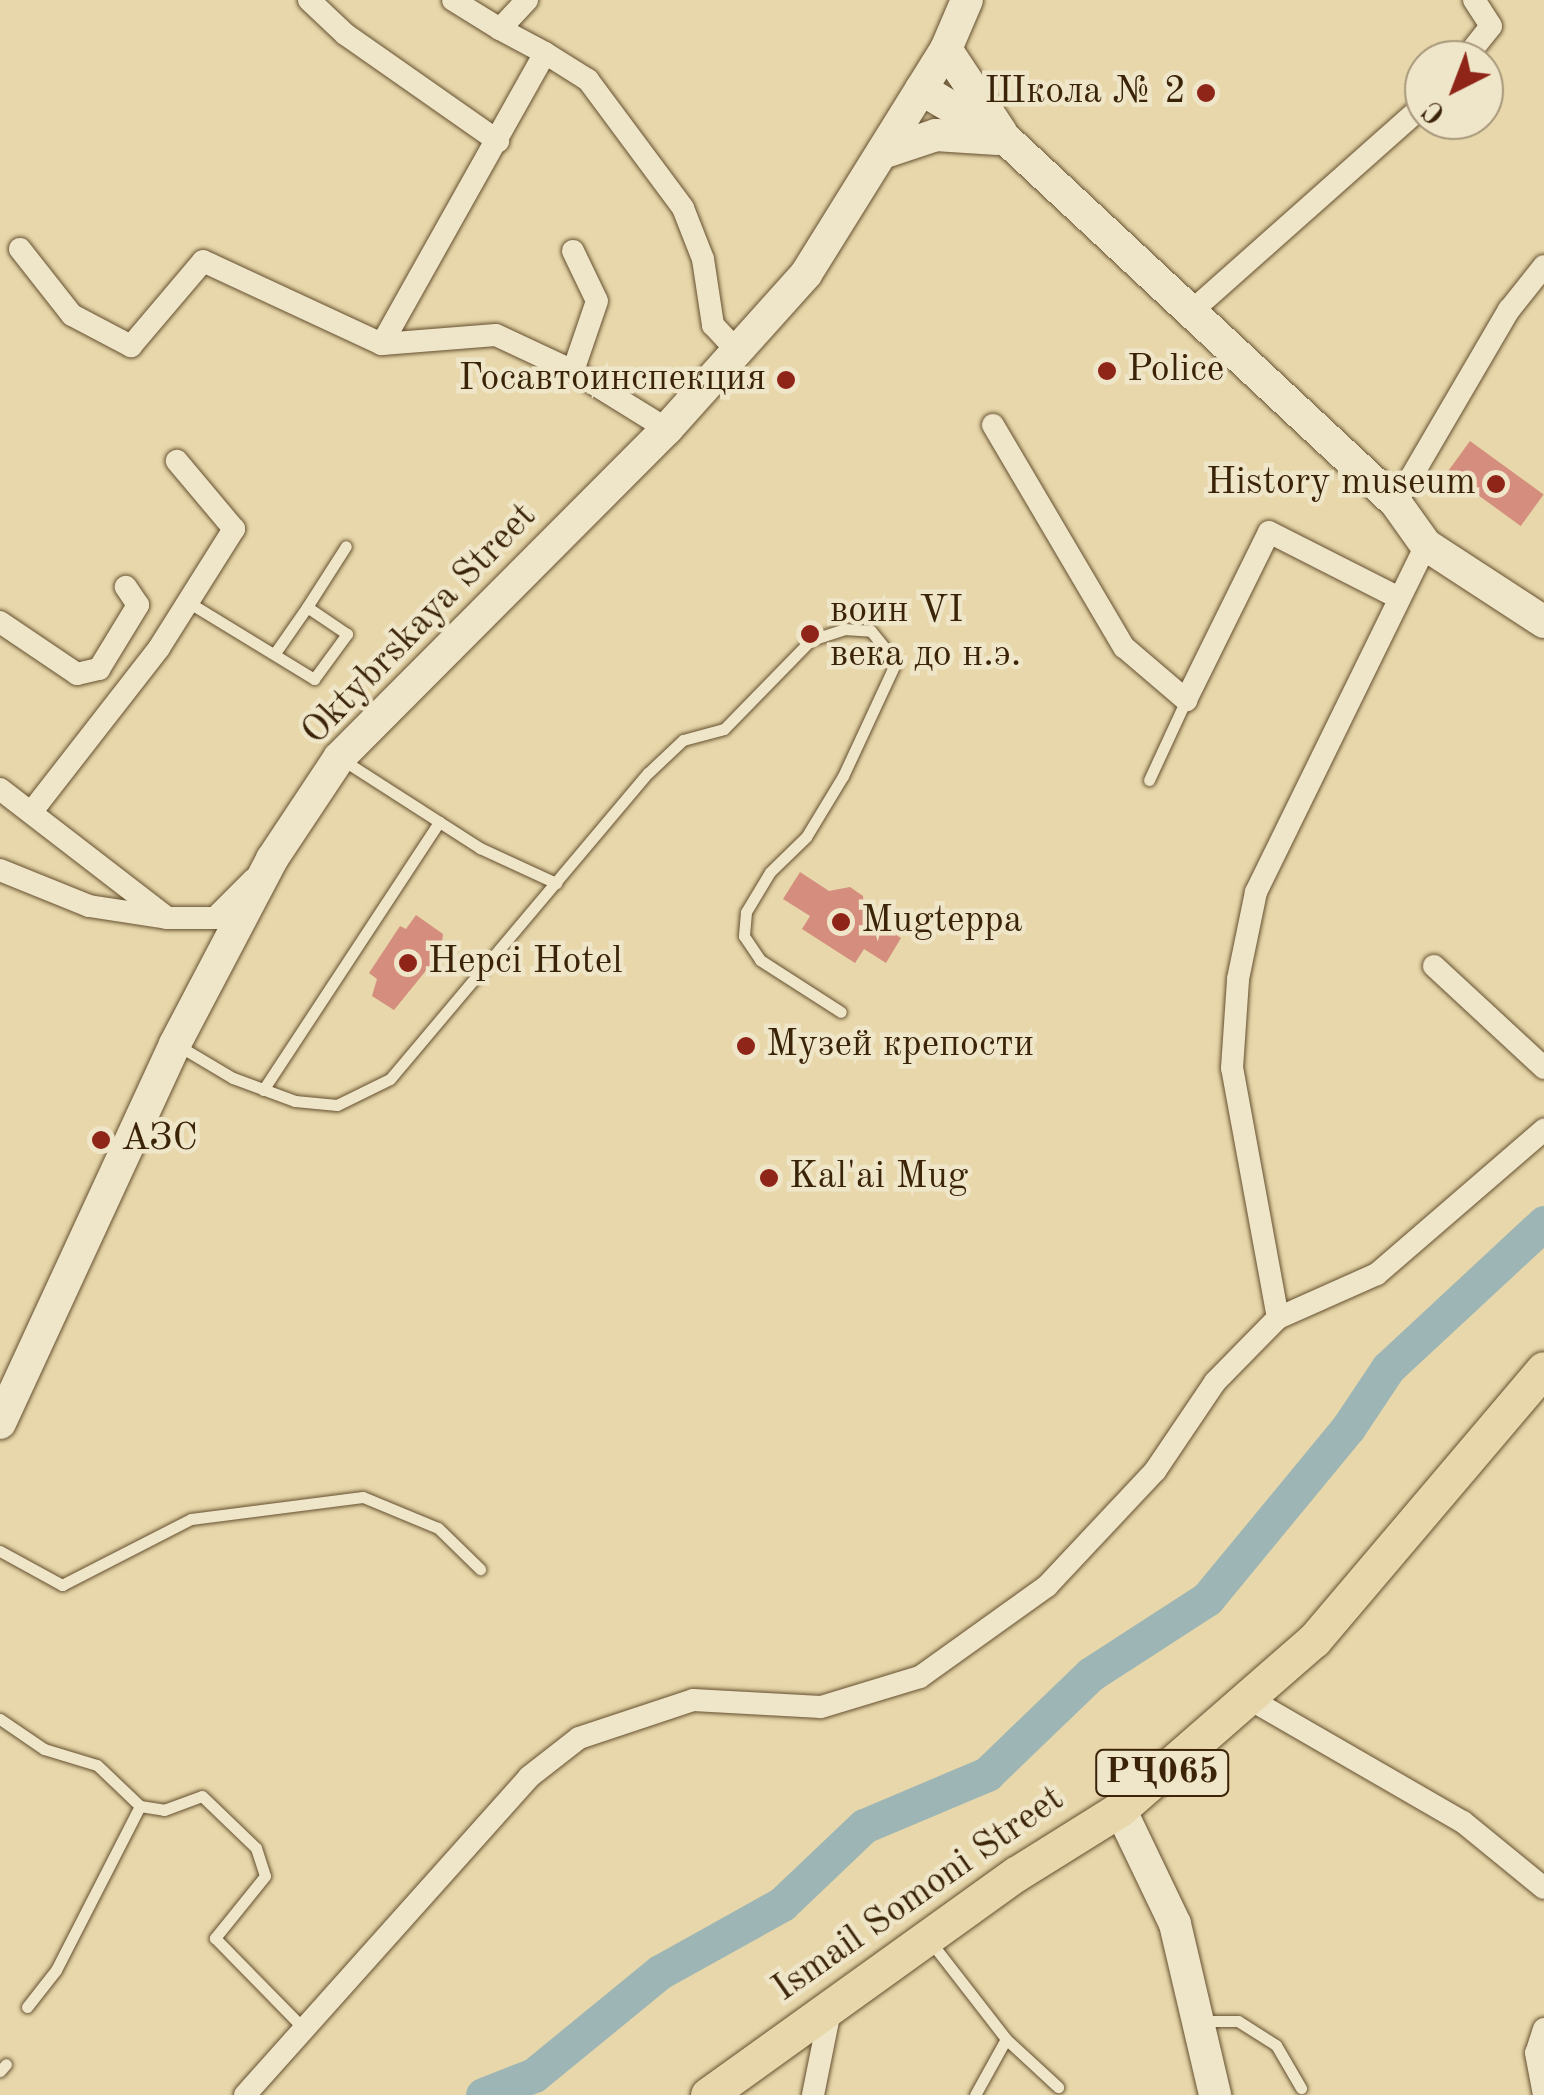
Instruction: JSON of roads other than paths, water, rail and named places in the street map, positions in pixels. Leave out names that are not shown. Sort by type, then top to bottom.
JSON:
[{"type":"main road","name":"Oktybrskaya Street","points":[[0,1423],[176,1044],[272,860],[339,758],[667,429],[806,274],[946,48],[957,4]]},
{"type":"main road","points":[[946,48],[1006,140]]},
{"type":"main road","points":[[921,90],[1006,140],[1396,503],[1426,545],[1544,622]]},
{"type":"main road","points":[[882,153],[936,135],[1006,140]]},
{"type":"main road","name":"Ismail Somoni Street","points":[[708,2095],[927,1938],[1120,1809],[1248,1698],[1314,1640],[1544,1369]]},
{"type":"main road","points":[[1120,1809],[1175,1924],[1201,2021],[1215,2095]]},
{"type":"street","points":[[309,0],[345,34],[498,141]]},
{"type":"street","points":[[453,0],[588,80],[683,208],[703,258],[713,325],[738,352]]},
{"type":"street","points":[[500,29],[527,0]]},
{"type":"street","points":[[1474,0],[1491,26],[1480,40]]},
{"type":"street","points":[[382,344],[544,54]]},
{"type":"street","points":[[1192,310],[1404,123]]},
{"type":"street","points":[[20,249],[72,315],[131,346],[203,260],[382,344],[496,335],[573,371],[667,429]]},
{"type":"street","points":[[572,251],[598,300],[573,371]]},
{"type":"street","points":[[1396,503],[1509,310],[1544,266]]},
{"type":"street","points":[[992,426],[1124,647],[1186,700],[1269,532],[1397,597]]},
{"type":"street","points":[[33,810],[188,602],[234,529],[177,462]]},
{"type":"street","points":[[1278,1318],[1232,1068],[1238,979],[1256,892],[1397,597],[1426,545]]},
{"type":"street","points":[[0,622],[77,674],[99,669],[138,605],[126,587]]},
{"type":"street","points":[[0,789],[33,810],[168,918]]},
{"type":"street","points":[[0,870],[90,906],[168,918],[215,918],[272,860]]},
{"type":"street","points":[[1434,966],[1544,1068]]},
{"type":"street","points":[[245,2095],[529,1777],[579,1738],[693,1700],[822,1707],[920,1677],[1047,1586],[1156,1471],[1215,1382],[1278,1318],[1377,1274],[1544,1130]]},
{"type":"street","points":[[1248,1698],[1463,1822],[1544,1888]]},
{"type":"street","points":[[813,2095],[832,2006]]},
{"type":"street","points":[[1544,2029],[1536,2053],[1544,2095]]},
{"type":"lane","points":[[276,653],[346,546]]},
{"type":"lane","points":[[188,602],[314,679],[347,634],[307,607]]},
{"type":"lane","points":[[176,1044],[262,1090],[336,1104],[390,1079],[556,882],[683,740],[724,729],[810,640],[844,628],[871,631],[896,662],[876,715],[806,837],[770,872],[746,912],[744,936],[760,960],[841,1012]]},
{"type":"lane","points":[[1149,780],[1186,700]]},
{"type":"lane","points":[[339,758],[439,822],[556,882]]},
{"type":"lane","points":[[262,1090],[439,822]]},
{"type":"lane","points":[[0,1551],[62,1585],[191,1519],[363,1496],[438,1528],[480,1570]]},
{"type":"lane","points":[[0,1719],[44,1749],[98,1766],[140,1806],[164,1810],[202,1796],[256,1848],[265,1876],[214,1938],[306,2031]]},
{"type":"lane","points":[[27,2007],[56,1970],[140,1806]]},
{"type":"lane","points":[[927,1938],[1006,2039],[1058,2087]]},
{"type":"lane","points":[[1201,2021],[1238,2021],[1276,2045],[1301,2088]]},
{"type":"lane","points":[[975,2095],[1006,2039]]},
{"type":"waterway","points":[[483,2095],[534,2075],[660,1972],[782,1904],[864,1826],[987,1774],[1091,1674],[1207,1599],[1348,1428],[1388,1368],[1544,1223]]},
{"type":"place","name":"Школа № 2","points":[[1206,93]]},
{"type":"place","name":"Police","points":[[1107,371]]},
{"type":"place","name":"Госавтоинспекция","points":[[786,380]]},
{"type":"place","name":"History museum","points":[[1496,484]]},
{"type":"place","name":"воин VI века до н.э.","points":[[810,634]]},
{"type":"place","name":"Mugteppa","points":[[841,922]]},
{"type":"place","name":"Hepci Hotel","points":[[408,963]]},
{"type":"place","name":"Музей крепости","points":[[746,1046]]},
{"type":"place","name":"АЗС","points":[[101,1140]]},
{"type":"place","name":"Kal'ai Mug","points":[[769,1178]]}]
